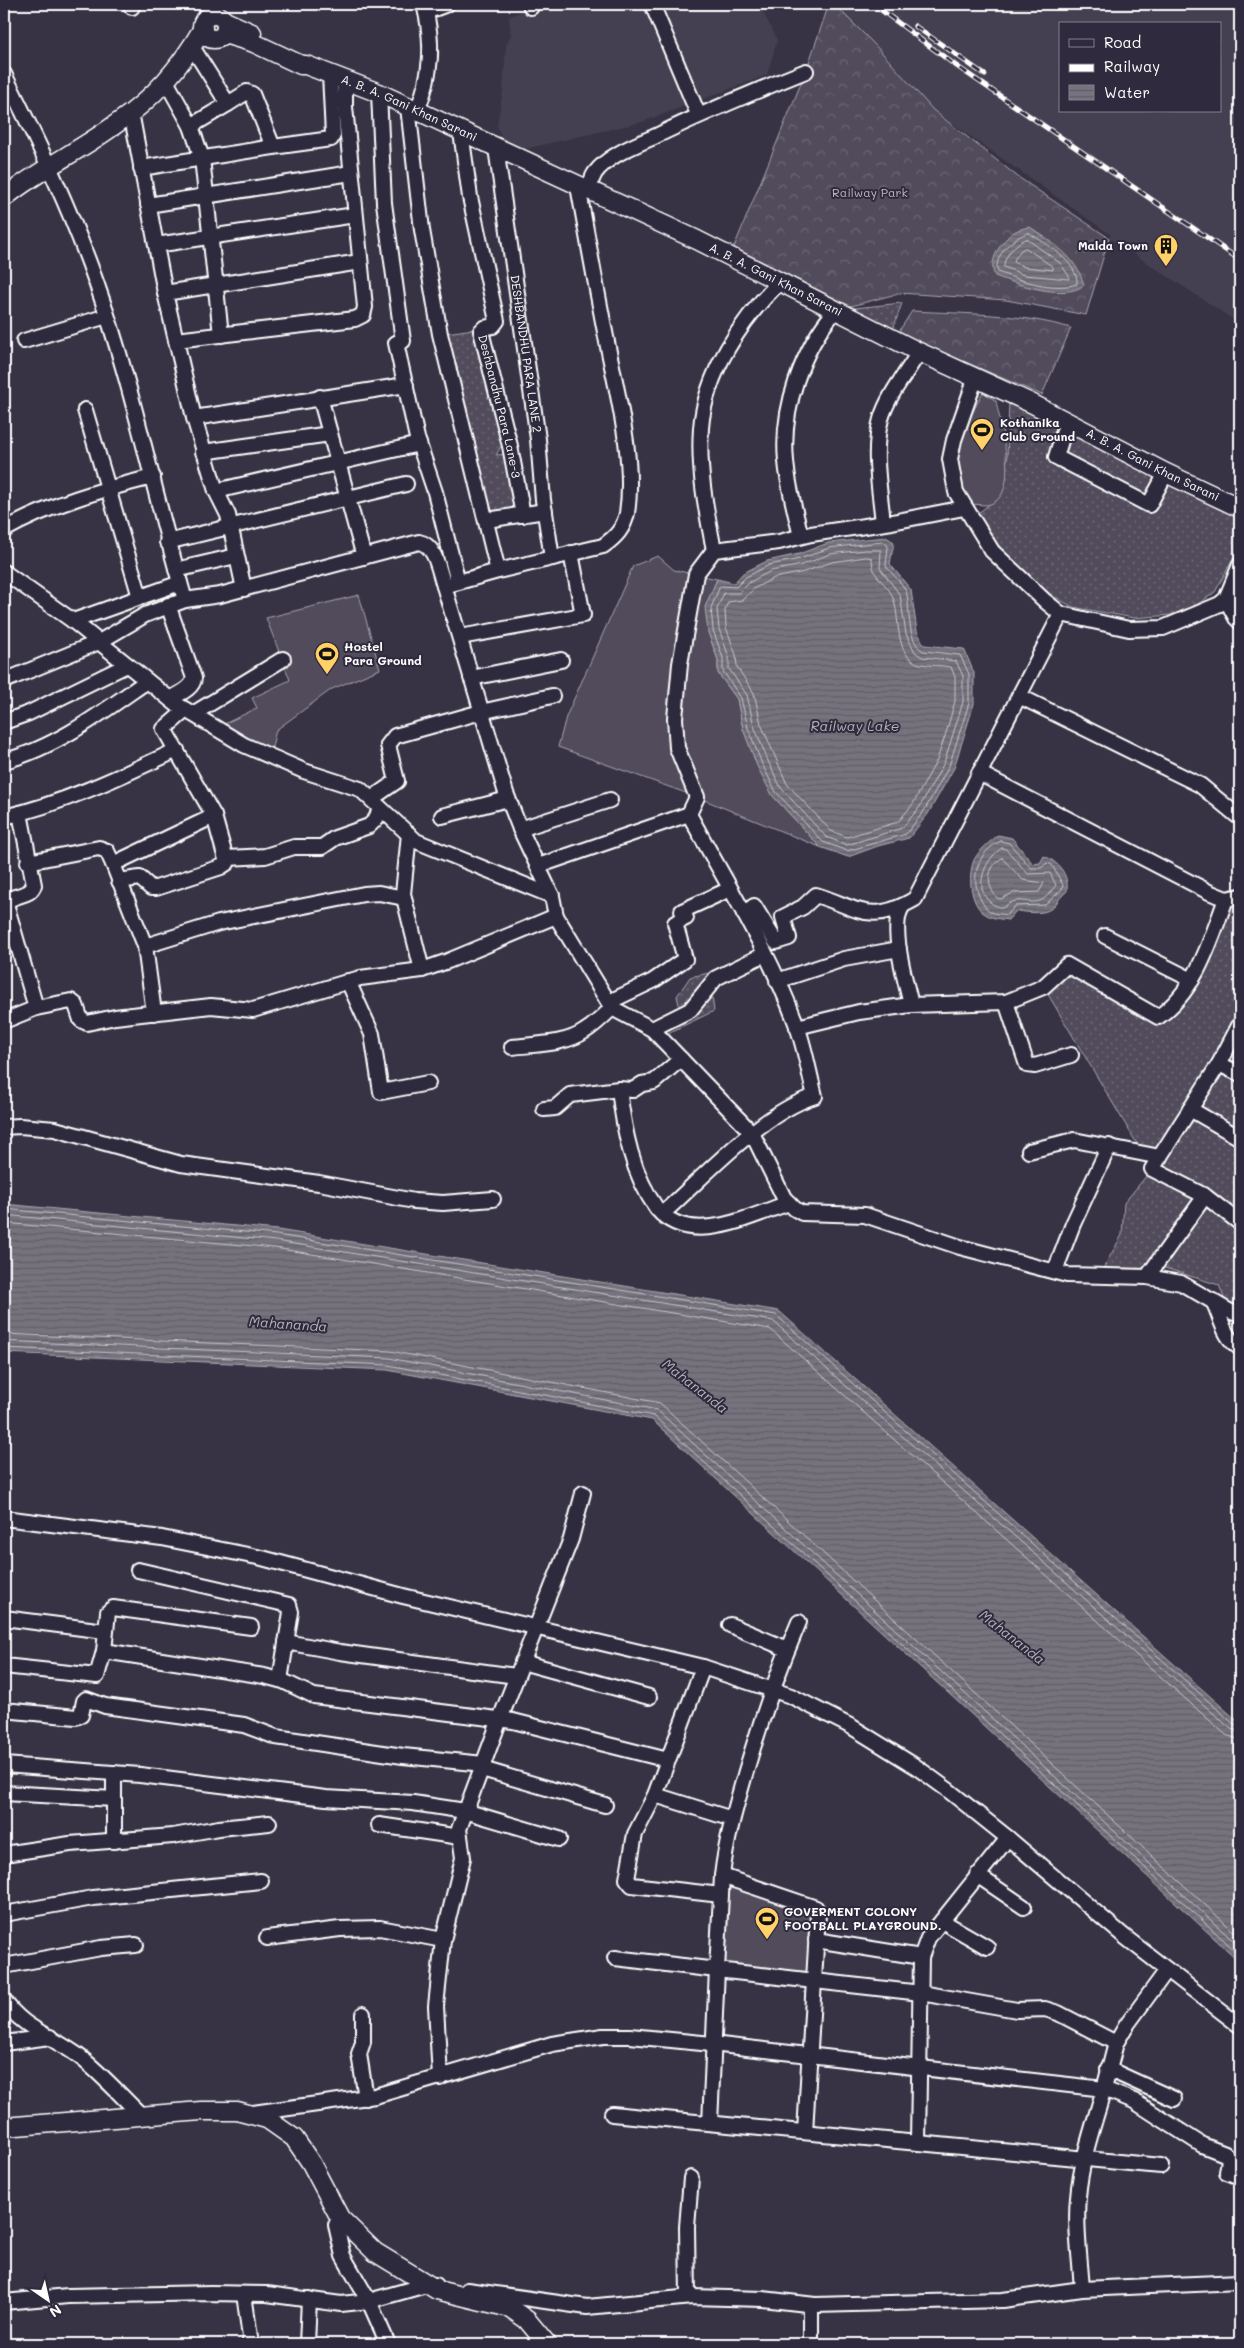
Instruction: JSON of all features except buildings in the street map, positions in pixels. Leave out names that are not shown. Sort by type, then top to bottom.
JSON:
[{"type":"main road","name":"A. B. A. Gani Khan Sarani","points":[[212,21],[254,43],[301,64],[306,64],[379,93],[697,240],[919,352],[1067,421],[1166,473],[1240,508]]},
{"type":"main road","points":[[180,65],[196,53],[212,21]]},
{"type":"main road","points":[[4,198],[50,165],[116,124],[131,112],[166,81],[212,21]]},
{"type":"main road","points":[[4,2127],[201,2111],[252,2114],[276,2124],[294,2138],[311,2163],[338,2221]]},
{"type":"main road","points":[[4,2134],[207,2118],[249,2121],[264,2126],[290,2146],[301,2160],[338,2221],[375,2252],[423,2286],[455,2301],[494,2309],[524,2326],[538,2344]]},
{"type":"main road","points":[[423,2286],[510,2308],[527,2320],[547,2344]]},
{"type":"street","points":[[447,4],[425,8],[431,47],[430,70],[413,109],[422,230],[440,334],[498,571]]},
{"type":"street","points":[[652,4],[698,114]]},
{"type":"street","points":[[196,53],[228,104]]},
{"type":"street","points":[[451,584],[603,546],[616,537],[623,525],[627,513],[628,480],[622,415],[585,189],[595,173],[605,163],[627,150],[698,114],[806,71]]},
{"type":"street","points":[[4,74],[50,165],[79,235],[107,316],[153,477],[167,542],[185,600]]},
{"type":"street","points":[[141,168],[273,146],[331,139],[333,135],[338,77]]},
{"type":"street","points":[[176,340],[355,319],[363,314],[366,307],[345,107],[338,77]]},
{"type":"street","points":[[166,81],[191,126],[202,158],[222,335]]},
{"type":"street","points":[[191,126],[250,92],[273,146]]},
{"type":"street","points":[[379,93],[384,204],[403,341],[396,343],[419,444],[435,492],[460,637],[508,799],[520,830],[552,896],[556,916],[611,1005],[652,1029],[752,1133],[789,1203],[802,1213],[865,1215],[960,1248],[1067,1274],[1147,1277],[1181,1283],[1229,1311],[1240,1315]]},
{"type":"street","points":[[131,112],[165,294],[194,418],[216,491],[225,508],[244,588]]},
{"type":"street","name":"Deshbandhu Para Lane-3","points":[[461,132],[470,197],[497,321],[493,326],[480,331],[510,446],[523,515]]},
{"type":"street","name":"DESHBANDHU PARA LANE 2","points":[[496,148],[538,439],[552,558]]},
{"type":"street","points":[[148,205],[351,173]]},
{"type":"street","points":[[156,245],[355,216]]},
{"type":"street","points":[[165,294],[360,262]]},
{"type":"street","points":[[714,550],[705,508],[701,452],[701,428],[708,398],[720,363],[748,318],[780,282]]},
{"type":"street","points":[[801,536],[786,460],[788,416],[793,391],[809,352],[836,310]]},
{"type":"street","points":[[24,341],[107,316]]},
{"type":"street","points":[[883,523],[877,458],[881,419],[890,398],[919,352]]},
{"type":"street","points":[[976,377],[954,440],[950,459],[956,492],[964,508],[992,551],[1044,601],[1062,614],[1129,629],[1163,628],[1220,604],[1226,599],[1240,565]]},
{"type":"street","points":[[194,418],[406,384]]},
{"type":"street","points":[[320,397],[364,557]]},
{"type":"street","points":[[86,410],[140,597]]},
{"type":"street","points":[[1067,421],[1056,457],[1149,505],[1166,473]]},
{"type":"street","points":[[203,452],[330,434]]},
{"type":"street","points":[[216,491],[419,444]]},
{"type":"street","points":[[4,530],[53,506],[107,488],[153,477]]},
{"type":"street","points":[[167,542],[406,484]]},
{"type":"street","points":[[538,866],[688,814],[697,797],[676,748],[675,718],[680,664],[696,574],[714,550],[779,542],[801,536],[964,508]]},
{"type":"street","points":[[487,520],[545,511]]},
{"type":"street","points":[[4,681],[99,642],[145,615],[168,605],[244,588],[419,542],[426,544],[431,549],[451,584]]},
{"type":"street","points":[[460,637],[583,615],[571,553]]},
{"type":"street","points":[[74,621],[140,597],[178,576],[236,556]]},
{"type":"street","points":[[4,572],[74,621],[170,700],[244,745],[304,771],[360,789],[416,841],[552,896]]},
{"type":"street","points":[[1226,599],[1240,622]]},
{"type":"street","points":[[168,605],[194,678],[194,683],[170,700]]},
{"type":"street","points":[[744,914],[754,906],[776,942],[788,938],[783,917],[803,907],[816,895],[864,914],[878,914],[902,907],[915,899],[1062,614]]},
{"type":"street","points":[[119,881],[140,878],[151,888],[156,888],[224,865],[227,858],[214,816],[164,729],[283,659]]},
{"type":"street","points":[[471,678],[562,660]]},
{"type":"street","points":[[4,722],[127,665]]},
{"type":"street","points":[[4,761],[39,748],[61,736],[147,682]]},
{"type":"street","points":[[227,858],[265,856],[294,847],[322,847],[335,838],[369,826],[376,819],[375,803],[397,781],[388,745],[395,736],[481,712],[552,696]]},
{"type":"street","points":[[1019,696],[1200,785],[1237,813]]},
{"type":"street","points":[[4,817],[20,814],[101,785],[177,750]]},
{"type":"street","points":[[979,773],[1226,899],[1240,896]]},
{"type":"street","points":[[442,816],[508,799]]},
{"type":"street","points":[[520,830],[610,800]]},
{"type":"street","points":[[20,814],[34,885],[32,890],[9,899],[6,904],[36,1008]]},
{"type":"street","points":[[662,1214],[752,1133],[794,1103],[815,1096],[797,1026],[765,954],[688,814]]},
{"type":"street","points":[[113,864],[214,816]]},
{"type":"street","points":[[409,834],[403,882],[404,898],[422,970]]},
{"type":"street","points":[[28,862],[99,848],[108,851],[145,946],[154,1013]]},
{"type":"street","points":[[512,1047],[559,1041],[584,1032],[611,1005],[653,981],[686,959],[675,923],[686,918],[682,911],[730,889]]},
{"type":"street","points":[[145,946],[219,923],[364,894],[379,893],[404,898]]},
{"type":"street","points":[[797,1026],[859,1012],[911,1005],[1006,1002],[1043,987],[1067,965],[1158,1017],[1171,1008],[1198,971],[1226,899]]},
{"type":"street","points":[[902,907],[897,916],[899,949],[911,1005]]},
{"type":"street","points":[[4,1021],[36,1008],[73,1001],[81,1020],[87,1023],[211,1006],[253,1010],[348,981],[422,970],[456,958],[556,916]]},
{"type":"street","points":[[1105,936],[1192,980]]},
{"type":"street","points":[[777,981],[844,959],[899,949]]},
{"type":"street","points":[[652,1029],[690,1010],[716,978],[765,954]]},
{"type":"street","points":[[348,981],[372,1034],[381,1092],[385,1093],[428,1083]]},
{"type":"street","points":[[1006,1002],[1027,1066],[1035,1066],[1071,1055]]},
{"type":"street","points":[[1240,1024],[1219,1064],[1152,1169],[1205,1196],[1240,1223]]},
{"type":"street","points":[[544,1109],[555,1108],[570,1095],[618,1089],[633,1090],[642,1084],[654,1082],[681,1059]]},
{"type":"street","points":[[1219,1064],[1240,1074]]},
{"type":"street","points":[[618,1089],[623,1128],[629,1150],[653,1203],[662,1214],[690,1227],[708,1228],[789,1203]]},
{"type":"street","points":[[1190,1109],[1240,1138]]},
{"type":"street","points":[[4,1127],[20,1126],[55,1129],[181,1164],[353,1188],[414,1201],[443,1203],[493,1198]]},
{"type":"street","points":[[1029,1151],[1074,1140],[1160,1157]]},
{"type":"street","points":[[1055,1271],[1073,1224],[1109,1146]]},
{"type":"street","points":[[1147,1277],[1205,1196]]},
{"type":"street","points":[[1212,1300],[1224,1332],[1231,1342],[1240,1348]]},
{"type":"street","points":[[440,2078],[436,2034],[436,2006],[443,1940],[463,1858],[464,1849],[459,1829],[516,1676],[571,1538],[583,1493]]},
{"type":"street","points":[[4,1518],[124,1532],[205,1546],[703,1668],[772,1689],[832,1716],[915,1766],[1008,1838],[1124,1937],[1240,2026]]},
{"type":"street","points":[[138,1570],[290,1605],[291,1612],[280,1680]]},
{"type":"street","points":[[4,1666],[94,1676],[98,1674],[104,1651],[108,1610],[113,1608],[251,1627]]},
{"type":"street","points":[[4,1618],[105,1631]]},
{"type":"street","points":[[710,2123],[712,2044],[722,1876],[732,1819],[772,1689],[799,1622]]},
{"type":"street","points":[[730,1625],[788,1649]]},
{"type":"street","points":[[286,1642],[340,1652],[516,1676]]},
{"type":"street","points":[[104,1651],[280,1680],[314,1696],[500,1719],[554,1730],[668,1760]]},
{"type":"street","points":[[522,1662],[649,1697]]},
{"type":"street","points":[[703,1668],[655,1795],[635,1834],[628,1882],[632,1885],[721,1895]]},
{"type":"street","points":[[4,1710],[76,1717],[81,1715],[86,1699],[105,1706],[244,1725],[276,1737],[483,1766],[605,1805]]},
{"type":"street","points":[[4,1765],[114,1773],[326,1798],[413,1803],[465,1811],[560,1839]]},
{"type":"street","points":[[114,1773],[114,1841]]},
{"type":"street","points":[[4,1794],[114,1800]]},
{"type":"street","points":[[655,1795],[732,1819]]},
{"type":"street","points":[[4,1854],[70,1844],[173,1836],[219,1828],[269,1823]]},
{"type":"street","points":[[379,1825],[460,1837]]},
{"type":"street","points":[[918,2142],[921,1957],[928,1938],[1008,1838]]},
{"type":"street","points":[[977,1875],[1024,1907]]},
{"type":"street","points":[[722,1876],[814,1907],[818,1912],[805,2132]]},
{"type":"street","points":[[4,1914],[93,1898],[261,1881]]},
{"type":"street","points":[[942,1921],[987,1946]]},
{"type":"street","points":[[266,1938],[340,1929],[380,1928],[443,1940]]},
{"type":"street","points":[[816,1940],[921,1957]]},
{"type":"street","points":[[4,1966],[100,1948],[136,1945]]},
{"type":"street","points":[[615,1958],[814,1983],[921,1993],[1016,2010],[1051,2011],[1116,2043]]},
{"type":"street","points":[[1082,2289],[1077,2211],[1084,2157],[1116,2043],[1167,1970]]},
{"type":"street","points":[[4,2000],[9,2009],[26,2024],[50,2037],[81,2058],[140,2115]]},
{"type":"street","points":[[363,2014],[363,2042],[359,2054],[366,2098]]},
{"type":"street","points":[[252,2114],[366,2098],[552,2044],[585,2038],[630,2036],[1104,2089],[1134,2101],[1202,2144],[1225,2154],[1228,2159],[1227,2172],[1240,2177]]},
{"type":"street","points":[[4,2043],[50,2037]]},
{"type":"street","points":[[1108,2068],[1174,2099]]},
{"type":"street","points":[[612,2114],[1084,2157],[1161,2166]]},
{"type":"street","points":[[688,2297],[687,2228],[691,2178]]},
{"type":"street","points":[[338,2221],[344,2256],[369,2301],[388,2344]]},
{"type":"street","points":[[4,2302],[83,2296],[244,2294],[309,2299],[333,2304],[369,2301],[423,2286],[587,2307],[688,2297],[763,2299],[811,2305],[1004,2300],[1038,2297],[1082,2289],[1240,2282]]},
{"type":"street","points":[[244,2294],[251,2344]]},
{"type":"street","points":[[307,2344],[309,2299]]},
{"type":"street","points":[[811,2305],[811,2344]]},
{"type":"shaded area","points":[[538,4],[756,4],[761,8],[777,40],[767,75],[642,122],[507,153],[497,125],[503,91],[506,46],[511,35],[509,17]]},
{"type":"shaded area","points":[[834,4],[1240,4],[1240,324],[1109,238],[1111,235],[933,110],[875,45]]},
{"type":"green space","points":[[209,4],[215,4],[226,16],[218,38],[188,57],[202,28]]},
{"type":"green space","name":"Railway Park","points":[[829,4],[834,4],[875,45],[933,110],[1018,177],[1109,238],[1086,315],[1006,300],[900,293],[836,310],[730,257],[806,71]]},
{"type":"green space","points":[[902,303],[890,338],[836,310]]},
{"type":"green space","points":[[912,311],[1032,319],[1071,328],[1042,395],[898,333]]},
{"type":"green space","points":[[480,328],[507,436],[496,455],[511,454],[523,514],[487,520],[440,334]]},
{"type":"green space","name":"Kothanika Club Ground","points":[[983,392],[996,401],[1006,459],[1004,490],[997,500],[986,505],[970,504],[963,488],[959,460],[963,434]]},
{"type":"green space","points":[[1009,401],[1240,514],[1240,546],[1215,592],[1198,604],[1171,615],[1134,618],[1073,607],[1051,595],[1018,567],[999,546],[977,514],[1000,496],[1007,460]]},
{"type":"green space","points":[[658,556],[674,570],[717,579],[706,607],[708,632],[718,660],[718,673],[737,699],[743,729],[772,795],[820,847],[697,797],[558,747],[566,717],[633,566]]},
{"type":"green space","name":"Hostel Para Ground","points":[[359,595],[380,669],[332,689],[276,730],[271,751],[216,728],[257,708],[252,698],[290,680],[266,618]]},
{"type":"green space","points":[[1240,896],[1240,1028],[1231,1044],[1240,1047],[1240,1315],[1229,1311],[1219,1285],[1155,1265],[1146,1270],[1100,1274],[1122,1235],[1124,1203],[1152,1169],[1046,991],[1067,965],[1163,1014],[1171,1008],[1226,899]]},
{"type":"green space","points":[[709,973],[714,1011],[660,1037],[652,1029],[680,1009],[677,996],[690,977]]},
{"type":"green space","name":"GOVERMENT COLONY FOOTBALL PLAYGROUND.","points":[[723,1878],[815,1913],[812,1980],[719,1968]]},
{"type":"water","points":[[1030,227],[1063,251],[1075,266],[1084,285],[1076,290],[1040,290],[995,276],[993,270],[994,258],[1001,245],[1014,232]]},
{"type":"water","name":"Railway Lake","points":[[886,537],[894,542],[890,564],[911,590],[917,631],[924,645],[964,649],[974,673],[974,704],[954,768],[928,814],[909,838],[878,846],[848,857],[820,847],[772,795],[757,766],[743,729],[737,699],[718,673],[718,660],[708,632],[705,607],[717,579],[734,583],[743,573],[767,561],[799,554],[828,543]]},
{"type":"water","points":[[998,835],[1012,838],[1033,864],[1040,863],[1044,856],[1058,865],[1065,874],[1067,891],[1051,909],[1036,913],[1016,911],[1008,920],[989,916],[978,907],[972,891],[972,867],[979,853]]},
{"type":"water","name":"Mahananda","points":[[4,1204],[278,1230],[779,1311],[1240,1723],[1240,1962],[652,1420],[387,1370],[4,1353]]},
{"type":"railway","points":[[873,4],[955,65],[1240,260]]},
{"type":"railway","points":[[915,26],[985,75]]},
{"type":"place","name":"Malda Town","points":[[1166,267]]},
{"type":"place","name":"Kothanika Club Ground","points":[[982,451]]},
{"type":"place","name":"Hostel Para Ground","points":[[327,675]]},
{"type":"place","name":"GOVERMENT COLONY FOOTBALL PLAYGROUND.","points":[[767,1940]]}]
